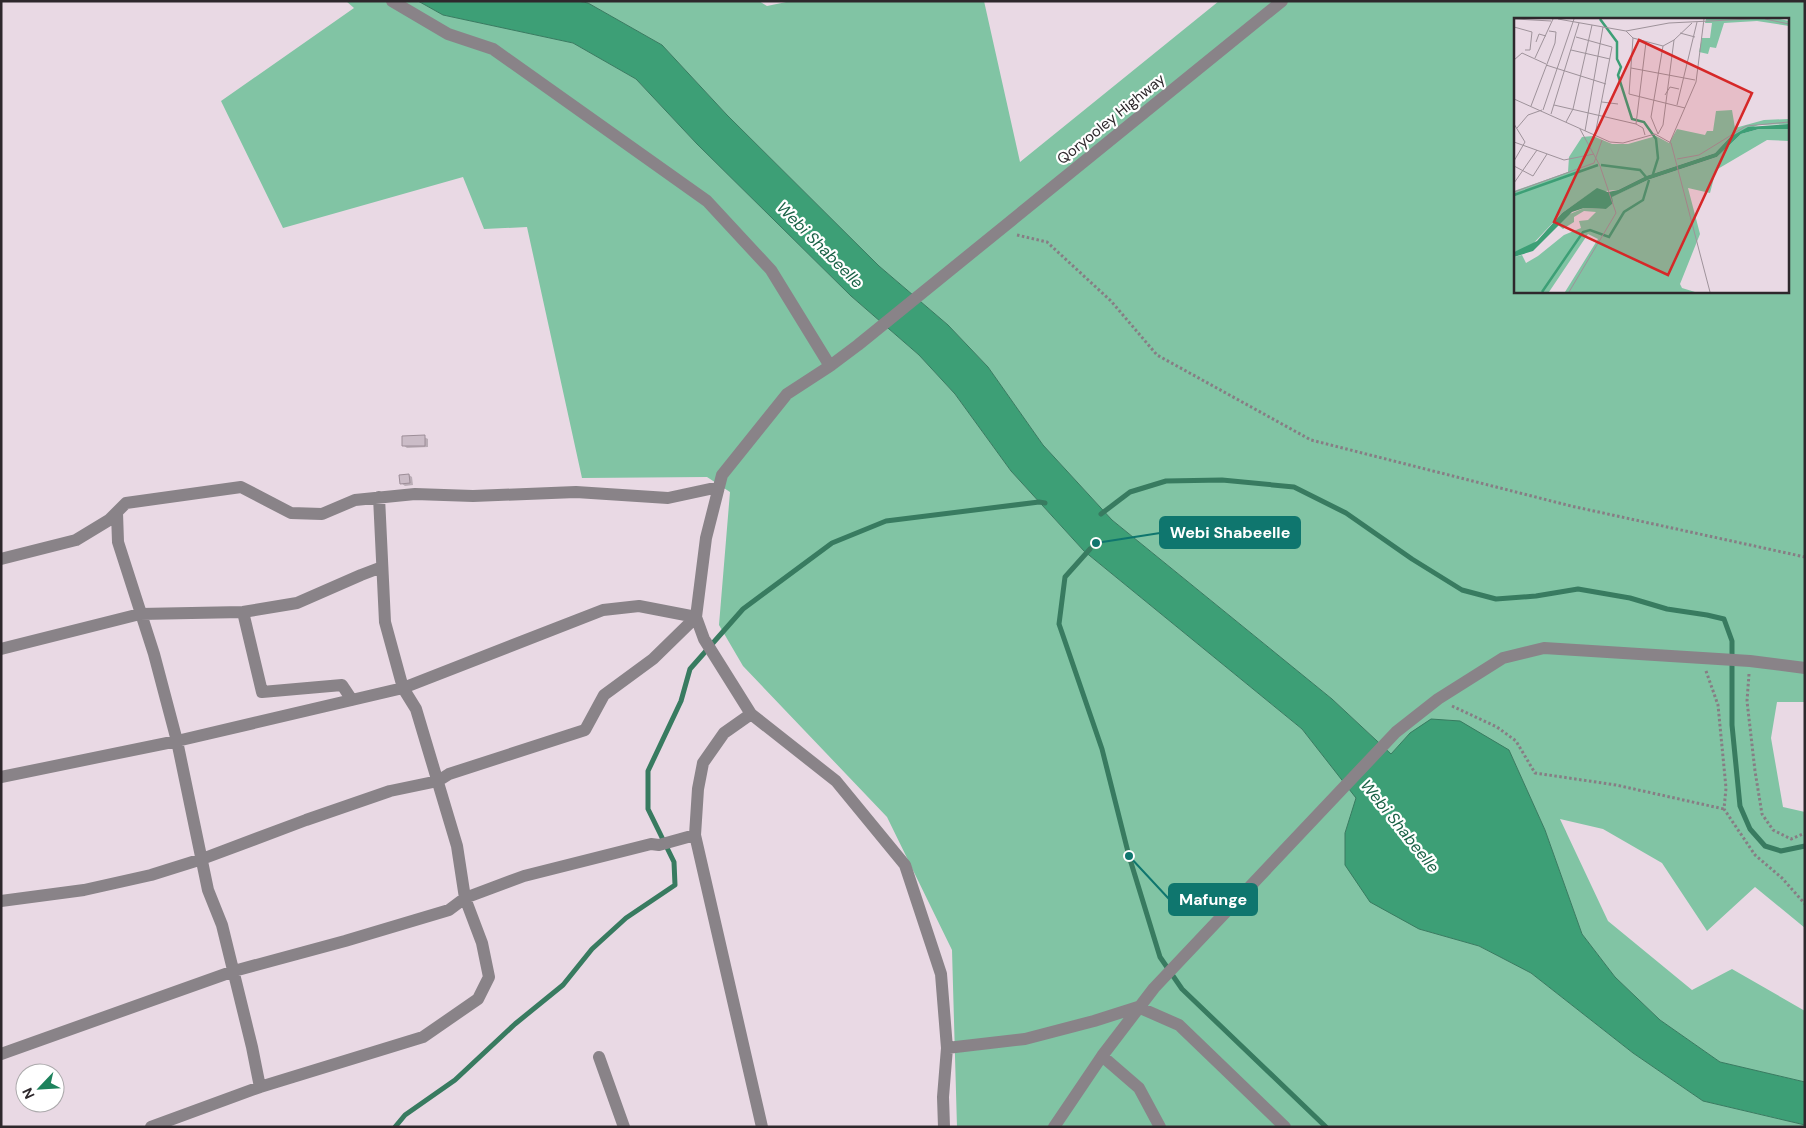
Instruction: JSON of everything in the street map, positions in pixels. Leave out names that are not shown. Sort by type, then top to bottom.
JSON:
[{"type":"street","points":[[392,1],[448,34],[493,49],[707,201],[770,270],[830,366],[787,394],[722,476],[706,538],[696,617],[704,639],[751,714],[836,781],[905,865],[940,974],[947,1048],[943,1097],[944,1127]]},
{"type":"street","name":"Qoryooley Highway","points":[[830,366],[1282,1]]},
{"type":"street","points":[[1,559],[76,540],[109,520],[126,503],[241,487],[291,513],[322,514],[355,500],[415,494],[473,496],[576,492],[668,498],[719,487]]},
{"type":"street","points":[[151,1127],[260,1087],[423,1037],[478,998],[489,977],[482,943],[465,898],[457,846],[416,708],[403,688],[386,622],[379,497]]},
{"type":"street","points":[[117,513],[118,542],[154,654],[177,741],[208,890],[222,925],[260,1087]]},
{"type":"street","points":[[1,649],[140,614],[243,612],[297,603],[382,567]]},
{"type":"street","points":[[1,777],[177,741],[403,688],[603,610],[639,606],[696,617]]},
{"type":"street","points":[[243,612],[262,692],[342,685],[352,700]]},
{"type":"street","points":[[1,901],[84,890],[151,875],[202,859],[390,791],[438,781],[449,774],[585,730],[604,695],[653,659],[696,617]]},
{"type":"street","points":[[1054,1127],[1102,1056],[1154,988],[1396,732],[1438,699],[1503,658],[1544,648],[1746,661],[1805,668]]},
{"type":"street","points":[[751,714],[724,733],[704,763],[698,790],[695,835],[762,1127]]},
{"type":"street","points":[[1,1054],[234,971],[449,910],[465,898],[524,876],[651,844],[659,845],[695,835]]},
{"type":"street","points":[[947,1048],[1025,1038],[1094,1021],[1138,1007],[1179,1025],[1285,1127]]},
{"type":"street","points":[[1102,1056],[1139,1088],[1160,1127]]},
{"type":"street","points":[[599,1057],[624,1127]]},
{"type":"path","points":[[1000,230],[1047,242],[1111,301],[1157,354],[1311,440],[1571,506],[1805,557]]},
{"type":"path","points":[[1706,659],[1718,705],[1726,788],[1724,809],[1755,855],[1782,878],[1805,904]]},
{"type":"path","points":[[1746,661],[1747,701],[1754,771],[1762,814],[1773,830],[1790,839],[1805,833]]},
{"type":"path","points":[[1438,699],[1497,727],[1516,741],[1534,773],[1616,785],[1724,809]]},
{"type":"shaded area","points":[[346,1],[418,1],[443,15],[573,43],[636,79],[697,144],[851,296],[919,355],[955,394],[1011,471],[1084,551],[1302,729],[1357,798],[1345,833],[1419,929],[1479,946],[1531,973],[1633,1053],[1703,1101],[1805,1125],[1805,1127],[957,1127],[952,950],[887,817],[743,666],[719,625],[730,492],[707,477],[582,478],[527,227],[484,229],[463,177],[283,228],[221,101],[354,8]]},
{"type":"shaded area","points":[[578,1],[759,1],[767,6],[791,1],[984,1],[1020,162],[1219,1],[1805,1],[1805,702],[1777,702],[1771,738],[1783,807],[1805,812],[1805,928],[1755,887],[1707,931],[1662,863],[1603,829],[1560,819],[1608,921],[1692,990],[1732,969],[1805,1011],[1805,1082],[1720,1062],[1660,1020],[1615,977],[1582,934],[1545,830],[1509,750],[1410,733],[1391,754],[1332,699],[1112,520],[1043,445],[988,367],[948,325],[879,266],[727,115],[662,45],[588,3]]},
{"type":"water","points":[[418,1],[578,1],[588,3],[662,45],[727,115],[879,266],[948,325],[988,367],[1043,445],[1112,520],[1332,699],[1391,754],[1410,733],[1431,719],[1460,721],[1509,750],[1545,830],[1582,934],[1615,977],[1660,1020],[1720,1062],[1805,1082],[1805,1125],[1703,1101],[1633,1053],[1531,973],[1479,946],[1419,929],[1370,902],[1345,865],[1345,833],[1356,798],[1302,729],[1084,551],[1011,471],[955,394],[919,355],[851,296],[697,144],[636,79],[573,43],[443,15]]},
{"type":"building","points":[[425,435],[425,446],[402,446],[402,436]]},
{"type":"building","points":[[409,474],[410,483],[400,484],[399,475]]},
{"type":"waterway","points":[[1101,514],[1130,492],[1166,481],[1222,480],[1294,487],[1346,513],[1412,559],[1462,590],[1496,599],[1536,596],[1578,589],[1630,598],[1667,609],[1724,619],[1732,641],[1732,725],[1740,806],[1750,829],[1765,846],[1781,851],[1805,846]]},
{"type":"waterway","points":[[395,1127],[405,1115],[455,1080],[515,1024],[563,985],[592,949],[626,918],[675,885],[674,862],[648,809],[648,771],[681,701],[690,669],[743,609],[832,543],[886,521],[1039,502],[1045,503]]},
{"type":"waterway","points":[[1090,549],[1065,577],[1059,624],[1102,749],[1129,856],[1160,957],[1182,989],[1326,1127]]},
{"type":"place","name":"Webi Shabeelle","points":[[1096,543]]},
{"type":"place","name":"Mafunge","points":[[1129,856]]}]
